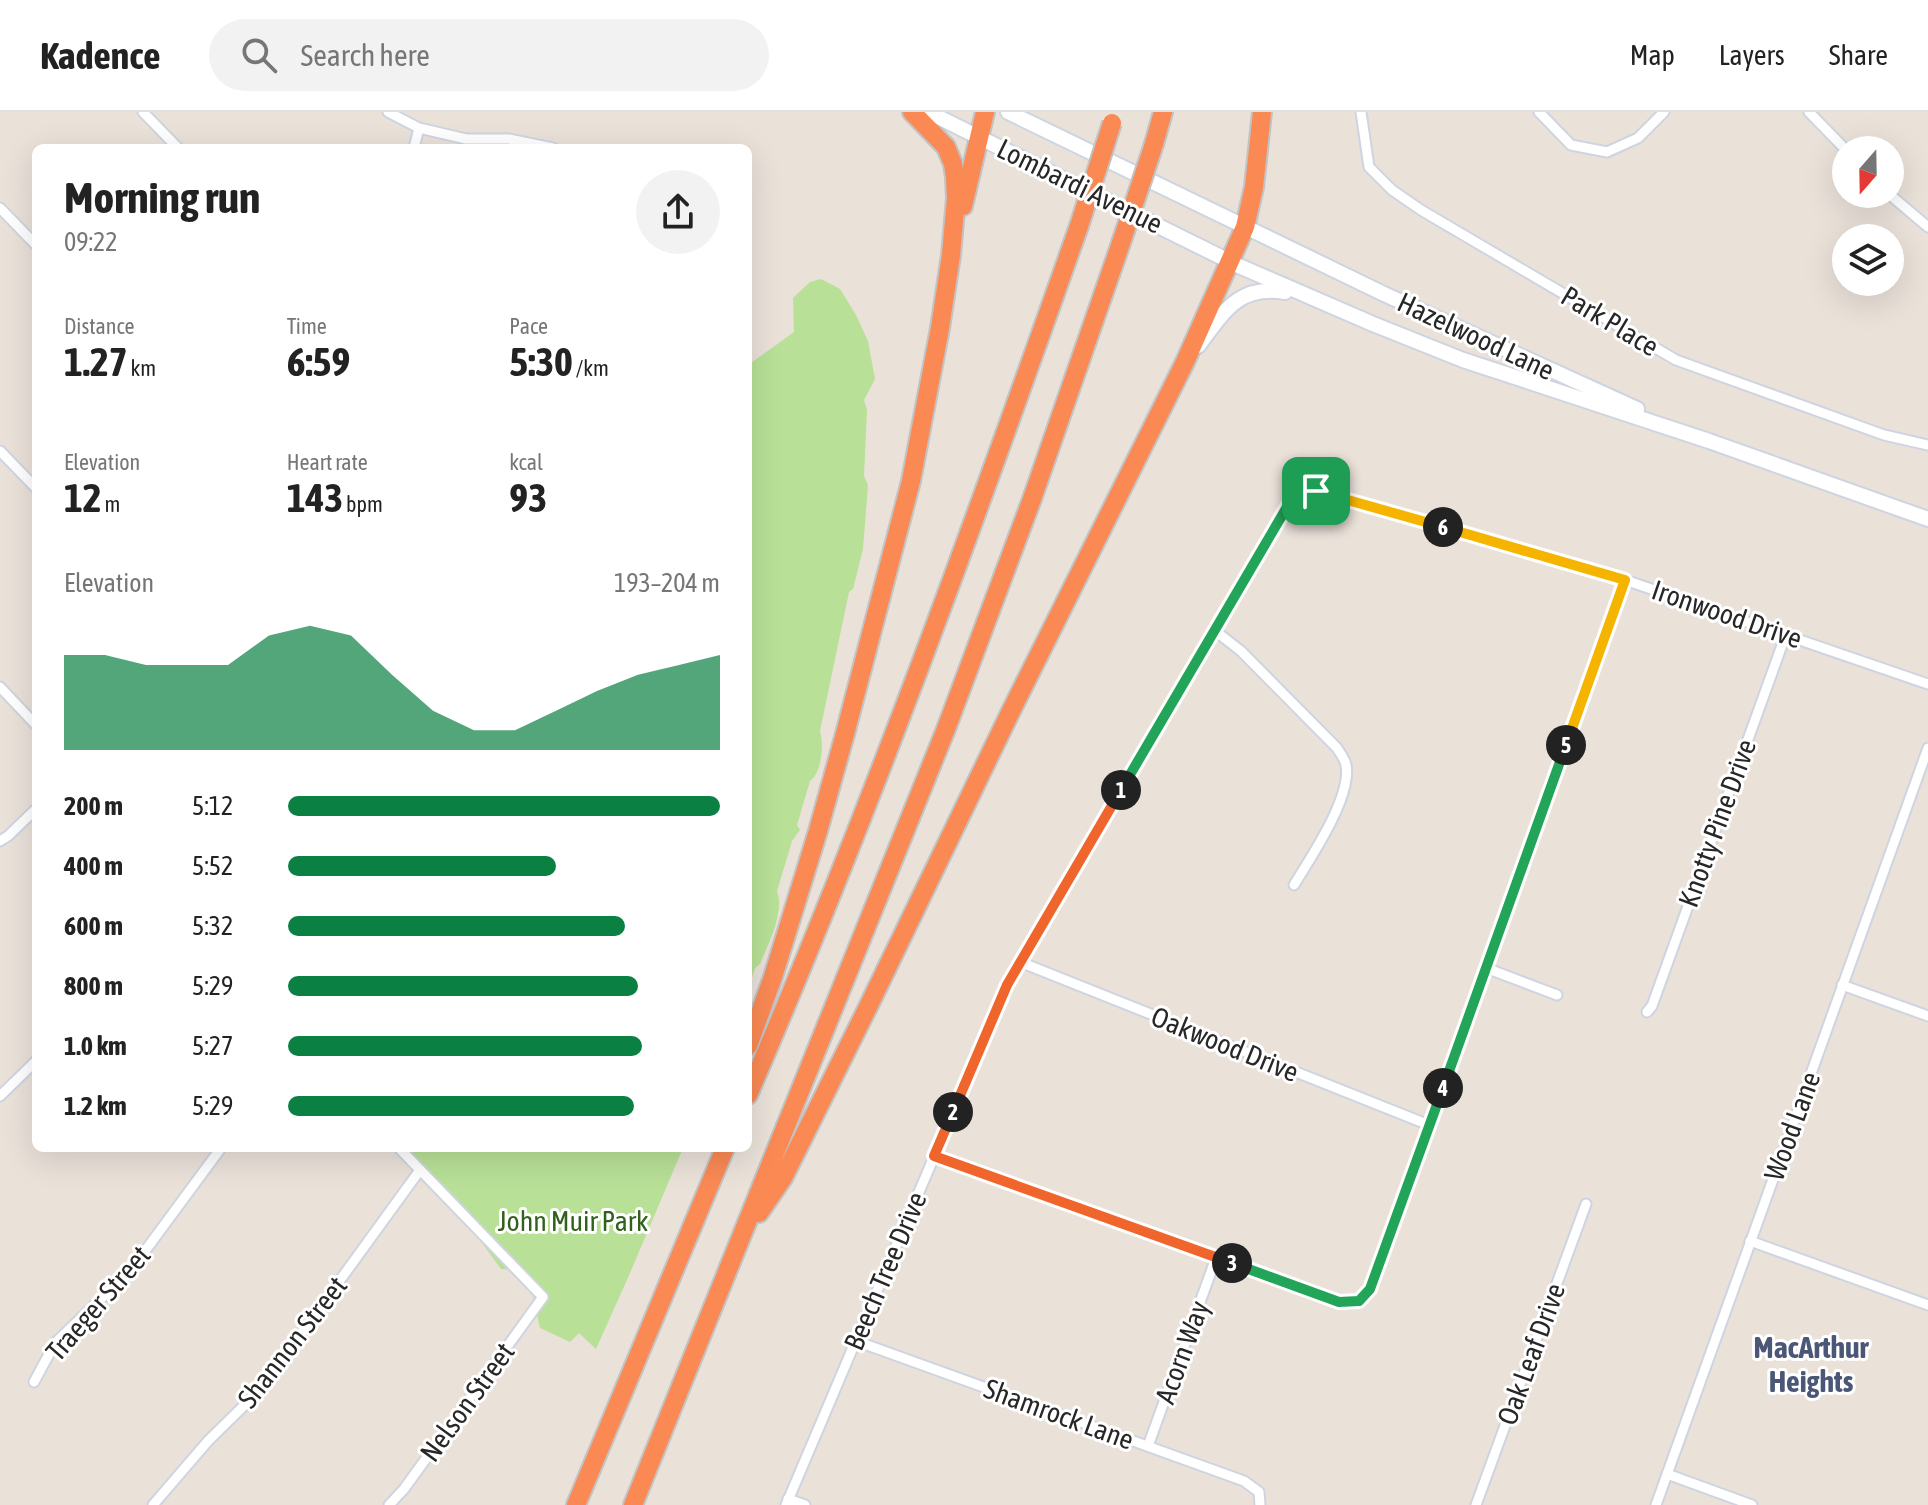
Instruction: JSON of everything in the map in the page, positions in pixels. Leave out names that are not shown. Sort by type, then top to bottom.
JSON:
[{"type":"highway","points":[[752,1035],[818,831],[911,481],[940,328],[951,255],[956,191],[953,164],[942,141],[912,112]]},
{"type":"highway","points":[[951,255],[985,112]]},
{"type":"highway","points":[[633,1505],[946,729],[1032,499],[1163,112]]},
{"type":"highway","points":[[738,1246],[783,1178],[1185,362],[1245,227],[1254,187],[1262,112]]},
{"type":"highway","points":[[752,1086],[797,981],[908,700],[985,493],[1114,118]]},
{"type":"highway","points":[[700,1205],[709,1152]]},
{"type":"highway","points":[[576,1505],[723,1152]]},
{"type":"street","points":[[143,112],[174,144]]},
{"type":"street","points":[[388,112],[419,128],[466,139],[509,139],[533,144]]},
{"type":"street","name":"Lombardi Avenue","points":[[928,112],[1231,261]]},
{"type":"street","name":"Lombardi Avenue","points":[[1008,112],[1245,227]]},
{"type":"street","name":"Park Place","points":[[1361,112],[1369,167],[1392,190],[1637,338],[1676,360],[1884,435],[1928,445]]},
{"type":"street","points":[[1539,112],[1571,145],[1607,152],[1638,138],[1664,112]]},
{"type":"street","points":[[1809,112],[1832,136]]},
{"type":"street","points":[[415,144],[419,128]]},
{"type":"street","points":[[1904,207],[1928,227]]},
{"type":"street","points":[[0,208],[32,241]]},
{"type":"street","name":"Hazelwood Lane","points":[[1245,227],[1709,441]]},
{"type":"street","name":"Hazelwood Lane","points":[[1231,261],[1463,360],[1709,441],[1928,519]]},
{"type":"street","points":[[1185,362],[1224,310],[1239,299],[1274,290],[1305,295]]},
{"type":"street","points":[[0,451],[32,484]]},
{"type":"street","name":"Ironwood Drive","points":[[1294,495],[1316,491],[1625,580],[1928,684]]},
{"type":"street","name":"Beech Tree Drive","points":[[787,1502],[1007,985],[1294,495]]},
{"type":"street","points":[[934,1156],[1339,1302],[1359,1301],[1370,1289],[1625,580]]},
{"type":"street","points":[[1214,630],[1241,651],[1337,748],[1346,764],[1339,808],[1294,885]]},
{"type":"street","name":"Knotty Pine Drive","points":[[1647,1012],[1652,1006],[1786,634]]},
{"type":"street","points":[[0,687],[32,721]]},
{"type":"street","name":"Wood Lane","points":[[1656,1505],[1928,748]]},
{"type":"street","points":[[0,841],[32,813]]},
{"type":"street","name":"Oakwood Drive","points":[[1020,962],[1429,1125]]},
{"type":"street","points":[[1486,968],[1557,995]]},
{"type":"street","points":[[1842,985],[1928,1016]]},
{"type":"street","points":[[0,1096],[32,1065]]},
{"type":"street","name":"Traeger Street","points":[[34,1382],[55,1343],[131,1270],[218,1152]]},
{"type":"street","points":[[403,1152],[420,1170]]},
{"type":"street","name":"Nelson Street","points":[[389,1505],[404,1489],[543,1297],[420,1170]]},
{"type":"street","name":"Shannon Street","points":[[153,1505],[208,1441],[261,1389],[420,1170]]},
{"type":"street","name":"Oak Leaf Drive","points":[[1476,1505],[1586,1204]]},
{"type":"street","points":[[1750,1241],[1928,1305]]},
{"type":"street","name":"Acorn Way","points":[[1148,1446],[1216,1258]]},
{"type":"street","name":"Shamrock Lane","points":[[856,1341],[1244,1481],[1259,1492],[1260,1505]]},
{"type":"street","points":[[1667,1474],[1752,1505]]},
{"type":"street","points":[[787,1502],[805,1505]]},
{"type":"green space","points":[[821,279],[840,289],[868,341],[875,379],[864,400],[867,410],[864,476],[868,485],[863,549],[853,589],[849,592],[820,731],[822,751],[819,765],[810,781],[797,825],[800,830],[792,841],[777,891],[779,909],[774,928],[752,977],[752,362],[794,332],[793,298],[810,282]]},
{"type":"green space","name":"John Muir Park","points":[[403,1152],[681,1152],[596,1349],[579,1333],[570,1342],[540,1328],[534,1287],[517,1270],[501,1269],[472,1229]]},
{"type":"district","name":"MacArthur Heights","points":[[1811,1365]]},
{"type":"route","points":[[1316,491],[1625,580],[1370,1289],[1359,1301],[1339,1302],[934,1156],[1007,985],[1294,495],[1316,491]]}]
